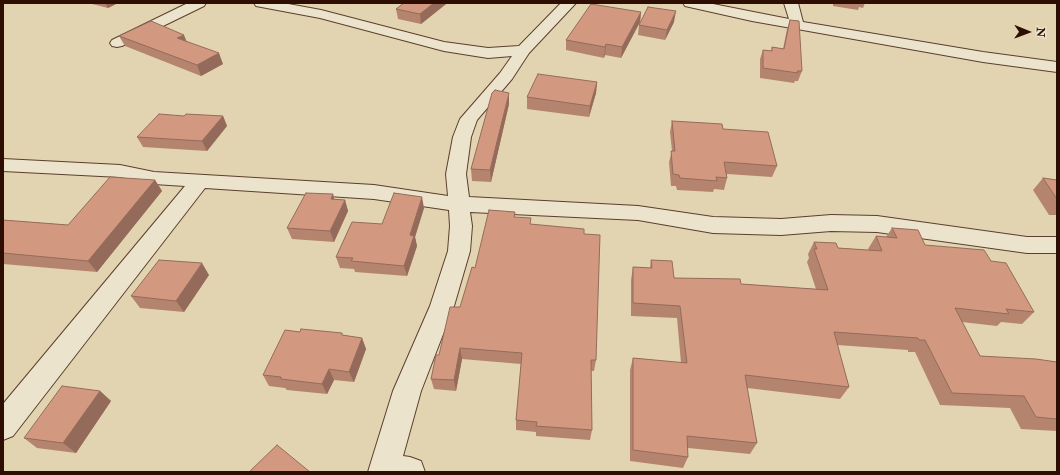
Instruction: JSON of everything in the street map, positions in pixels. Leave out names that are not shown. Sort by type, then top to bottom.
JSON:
[{"type":"street","points":[[117,43],[199,3]]},
{"type":"street","points":[[261,3],[329,9],[461,49],[488,52],[524,50]]},
{"type":"street","points":[[392,471],[407,391],[442,306],[459,251],[461,226],[456,174],[462,137],[469,119],[506,76],[524,50],[569,3]]},
{"type":"street","points":[[690,3],[797,24],[983,57],[1057,66]]},
{"type":"street","points":[[791,3],[797,24]]},
{"type":"street","points":[[3,165],[120,171],[154,178],[374,192],[458,204],[638,214],[713,225],[781,227],[831,223],[877,224],[1027,245],[1057,245]]},
{"type":"street","points":[[3,426],[200,181]]},
{"type":"building","points":[[404,3],[434,3],[420,14],[396,9]]},
{"type":"building","points":[[591,4],[641,12],[622,47],[606,44],[605,47],[566,40]]},
{"type":"building","points":[[648,7],[676,11],[667,30],[639,25]]},
{"type":"building","points":[[790,20],[799,21],[802,71],[797,71],[798,73],[763,68],[763,50],[772,51],[772,47],[784,49]]},
{"type":"building","points":[[151,21],[184,35],[177,38],[219,53],[197,65],[119,36]]},
{"type":"building","points":[[538,74],[597,82],[590,106],[527,97]]},
{"type":"building","points":[[495,90],[509,93],[490,170],[471,169],[492,93]]},
{"type":"building","points":[[159,114],[184,116],[186,114],[223,116],[202,141],[137,137]]},
{"type":"building","points":[[672,121],[722,124],[723,129],[768,132],[777,166],[724,162],[727,178],[716,177],[717,181],[680,178],[679,175],[673,174],[671,151],[675,151]]},
{"type":"building","points":[[110,177],[155,180],[88,261],[3,253],[3,220],[68,225]]},
{"type":"building","points":[[1043,178],[1057,180],[1057,199]]},
{"type":"building","points":[[306,193],[333,194],[331,199],[345,200],[330,231],[287,228]]},
{"type":"building","points":[[394,193],[422,197],[410,235],[414,236],[404,266],[351,261],[353,258],[336,257],[352,222],[382,224]]},
{"type":"building","points":[[489,210],[515,212],[514,217],[531,218],[530,224],[584,229],[584,234],[600,235],[596,360],[591,360],[592,430],[536,426],[537,422],[516,420],[522,353],[460,348],[454,380],[431,379],[436,355],[439,355],[450,307],[460,307],[472,267],[475,268]]},
{"type":"building","points":[[892,228],[918,230],[925,245],[984,250],[991,261],[1006,263],[1034,312],[1006,309],[1009,314],[955,308],[980,356],[1036,359],[1057,362],[1057,419],[1036,417],[1024,396],[952,393],[925,340],[919,340],[918,338],[834,332],[849,387],[745,375],[757,443],[687,436],[688,457],[633,450],[633,358],[687,363],[680,306],[633,303],[633,267],[652,268],[651,260],[672,261],[674,278],[740,279],[741,284],[828,290],[814,249],[817,249],[814,242],[836,243],[838,248],[882,251],[876,236],[897,238]]},
{"type":"building","points":[[159,260],[202,263],[176,301],[131,296]]},
{"type":"building","points":[[301,329],[342,333],[342,335],[362,338],[349,372],[329,369],[322,384],[281,379],[281,377],[263,375],[285,330],[300,332]]},
{"type":"building","points":[[62,386],[100,391],[63,443],[24,438]]},
{"type":"building","points":[[277,445],[310,472],[249,472]]}]
